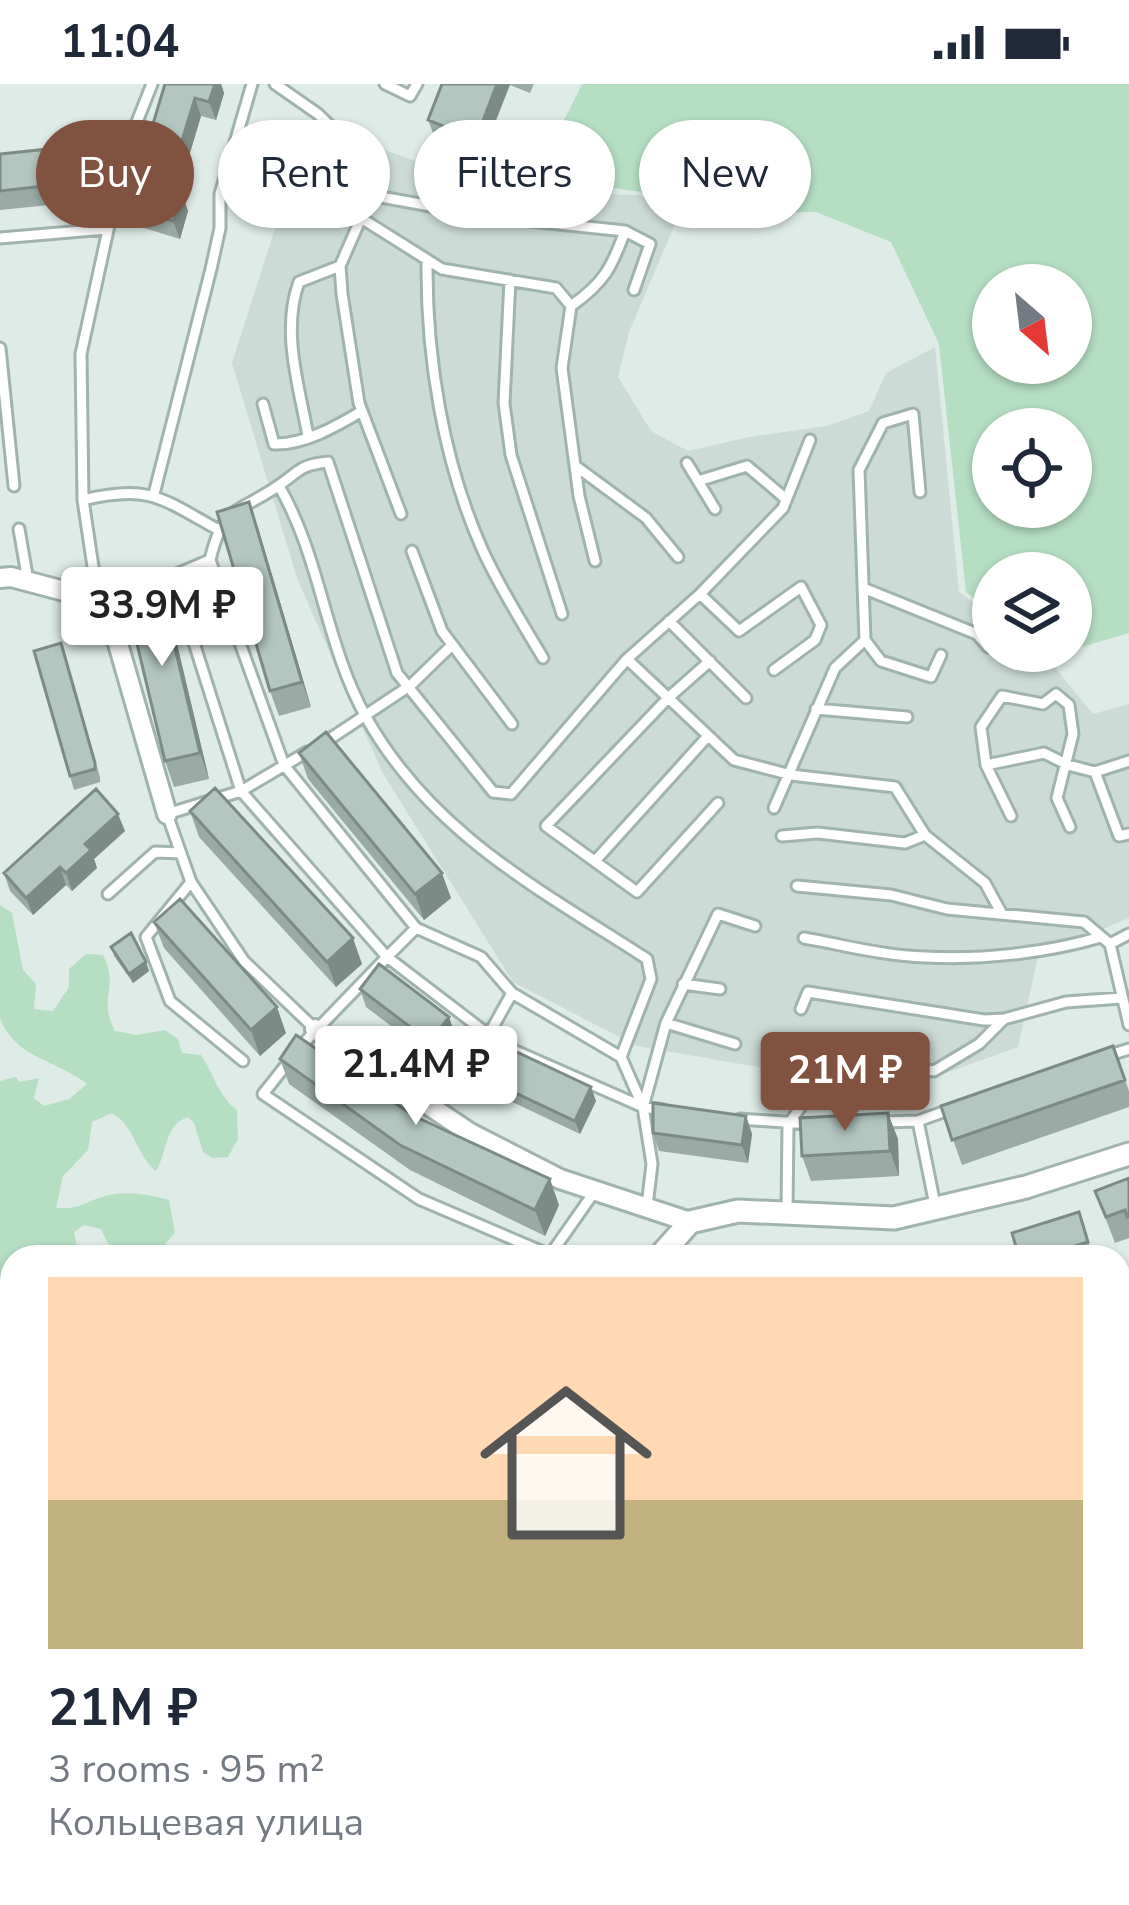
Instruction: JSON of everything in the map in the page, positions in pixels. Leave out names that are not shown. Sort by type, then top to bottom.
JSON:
[{"type":"street","points":[[0,578],[98,599],[114,630],[167,814]]},
{"type":"street","points":[[315,1029],[470,1133],[560,1179],[690,1222],[739,1211],[854,1219],[937,1211],[1129,1154]]},
{"type":"street","points":[[670,1245],[690,1222]]},
{"type":"lane","points":[[152,84],[125,152],[81,354],[83,500],[98,599],[167,580],[210,560]]},
{"type":"lane","points":[[154,494],[215,248],[220,194],[252,84]]},
{"type":"lane","points":[[274,84],[324,120]]},
{"type":"lane","points":[[385,84],[410,96],[417,84]]},
{"type":"lane","points":[[390,199],[511,220],[625,231],[650,244],[634,290]]},
{"type":"lane","points":[[357,228],[340,266],[362,410],[400,514]]},
{"type":"lane","points":[[377,228],[442,269],[556,288],[571,306]]},
{"type":"lane","points":[[0,238],[106,229]]},
{"type":"lane","points":[[595,561],[579,496],[562,368],[571,306],[597,288],[614,263],[625,231]]},
{"type":"lane","points":[[427,260],[426,309],[442,426],[482,549],[543,658]]},
{"type":"lane","points":[[308,436],[292,352],[291,302],[299,282],[340,266]]},
{"type":"lane","points":[[510,280],[504,403],[511,455],[562,614]]},
{"type":"lane","points":[[0,348],[14,486]]},
{"type":"lane","points":[[262,404],[274,444],[289,445],[335,427],[362,410]]},
{"type":"lane","points":[[920,492],[913,414],[884,423],[860,470],[865,640],[881,662],[932,676],[941,656]]},
{"type":"lane","points":[[647,1206],[652,1164],[643,1107],[621,1057],[512,993],[481,957],[416,928],[284,765],[210,560],[217,529],[240,505],[278,486],[302,465],[328,462],[397,673],[493,791],[511,794],[626,659],[700,594],[783,508],[810,440]]},
{"type":"lane","points":[[687,463],[715,509]]},
{"type":"lane","points":[[698,481],[747,466],[786,499]]},
{"type":"lane","points":[[577,467],[646,518],[678,557]]},
{"type":"lane","points":[[278,486],[298,519],[345,669],[366,717],[450,826],[646,959],[651,979],[621,1057]]},
{"type":"lane","points":[[83,500],[122,490],[154,494],[217,529]]},
{"type":"lane","points":[[19,529],[28,581]]},
{"type":"lane","points":[[412,551],[452,646],[512,724]]},
{"type":"lane","points":[[167,580],[182,605],[242,791],[387,957],[488,1036],[643,1107],[684,1112]]},
{"type":"lane","points":[[700,594],[739,631],[801,587],[821,625],[814,640],[774,670]]},
{"type":"lane","points":[[863,587],[972,632]]},
{"type":"lane","points":[[669,621],[746,698]]},
{"type":"lane","points":[[773,808],[836,668],[865,640]]},
{"type":"lane","points":[[315,1029],[244,961],[191,882],[167,814],[242,791],[366,717],[411,685],[452,646]]},
{"type":"lane","points":[[626,659],[734,760],[791,775],[895,788],[925,836],[985,883],[1002,914]]},
{"type":"lane","points":[[710,661],[668,698],[546,826],[637,892],[718,803]]},
{"type":"lane","points":[[1011,816],[986,765],[981,727],[1002,696],[1043,704],[1056,694],[1069,705],[1073,734],[1057,798],[1070,827]]},
{"type":"lane","points":[[816,710],[907,717]]},
{"type":"lane","points":[[595,861],[708,736]]},
{"type":"lane","points":[[986,765],[1044,753],[1095,772],[1129,760]]},
{"type":"lane","points":[[1095,772],[1119,836],[1129,834]]},
{"type":"lane","points":[[782,836],[818,833],[905,843],[925,836]]},
{"type":"lane","points":[[108,894],[155,852],[181,853]]},
{"type":"lane","points":[[191,882],[146,937],[170,1000],[243,1061]]},
{"type":"lane","points":[[797,886],[891,895],[947,909],[1084,922],[1106,940],[1129,1025]]},
{"type":"lane","points":[[643,1107],[666,1024],[718,914],[755,926]]},
{"type":"lane","points":[[416,928],[315,1029],[263,1094],[419,1199],[527,1245]]},
{"type":"lane","points":[[805,938],[923,957],[1052,948],[1129,934]]},
{"type":"lane","points":[[683,983],[720,989]]},
{"type":"lane","points":[[800,1009],[808,992],[984,1019],[1066,1002],[1122,998]]},
{"type":"lane","points":[[488,1036],[512,993]]},
{"type":"lane","points":[[787,1212],[788,1125],[835,1058],[934,1071],[979,1044],[1004,1018]]},
{"type":"lane","points":[[666,1024],[735,1044]]},
{"type":"lane","points":[[1087,1063],[1129,1049]]},
{"type":"lane","points":[[874,1122],[918,1120],[960,1106]]},
{"type":"lane","points":[[726,1118],[831,1124]]},
{"type":"lane","points":[[918,1120],[937,1211]]},
{"type":"lane","points":[[557,1245],[595,1190]]},
{"type":"shaded area","points":[[390,152],[414,161],[414,228],[615,228],[615,194],[639,195],[639,228],[673,228],[629,332],[618,377],[651,431],[688,451],[827,426],[869,411],[886,373],[935,347],[959,592],[972,602],[972,672],[1059,672],[1093,714],[1129,704],[1129,918],[1038,956],[1018,1047],[896,1091],[637,1046],[513,982],[382,772],[297,578],[232,363],[275,228],[390,228]]},
{"type":"green space","points":[[582,84],[1129,84],[1129,633],[1092,644],[1092,552],[972,552],[972,597],[966,592],[939,344],[891,242],[811,212],[811,120],[639,120],[639,192],[615,188],[615,120],[564,120]]},
{"type":"green space","points":[[0,905],[12,913],[23,970],[36,984],[34,1009],[53,1011],[69,987],[69,969],[86,954],[103,955],[110,976],[108,1009],[115,1031],[137,1035],[165,1030],[178,1039],[182,1053],[201,1055],[237,1110],[238,1139],[228,1157],[212,1158],[203,1152],[188,1117],[170,1132],[156,1171],[112,1113],[92,1122],[88,1150],[63,1176],[56,1208],[119,1194],[169,1200],[175,1233],[164,1245],[109,1245],[101,1229],[84,1225],[74,1232],[77,1245],[0,1245],[0,1081],[39,1078],[34,1098],[44,1106],[69,1099],[87,1084],[26,1050],[0,1018]]},
{"type":"building","points":[[165,84],[215,84],[209,102],[195,98],[188,120],[154,120]]},
{"type":"building","points":[[442,84],[497,84],[483,120],[428,120]]},
{"type":"building","points":[[36,150],[36,187],[0,191],[0,154]]},
{"type":"building","points":[[249,502],[302,682],[270,691],[217,512]]},
{"type":"building","points":[[158,577],[200,753],[165,761],[123,585]]},
{"type":"building","points":[[61,643],[95,763],[95,769],[70,776],[34,651]]},
{"type":"building","points":[[326,732],[442,873],[415,894],[299,753]]},
{"type":"building","points":[[215,788],[353,938],[327,962],[190,811]]},
{"type":"building","points":[[96,789],[118,814],[85,844],[91,850],[66,873],[60,867],[26,898],[4,873]]},
{"type":"building","points":[[180,899],[277,1007],[251,1030],[154,922]]},
{"type":"building","points":[[131,933],[146,962],[129,974],[111,947]]},
{"type":"building","points":[[379,964],[449,1017],[430,1042],[360,989]]},
{"type":"building","points":[[296,1035],[414,1116],[550,1179],[535,1210],[400,1145],[280,1059]]},
{"type":"building","points":[[489,1039],[591,1087],[575,1121],[473,1073]]},
{"type":"building","points":[[1113,1046],[1125,1080],[952,1140],[941,1106]]},
{"type":"building","points":[[653,1103],[746,1116],[742,1145],[653,1133]]},
{"type":"building","points":[[888,1113],[890,1151],[802,1156],[800,1118]]},
{"type":"building","points":[[1129,1178],[1129,1216],[1125,1210],[1106,1217],[1095,1191]]},
{"type":"building","points":[[1079,1212],[1088,1242],[1016,1245],[1012,1233]]}]
